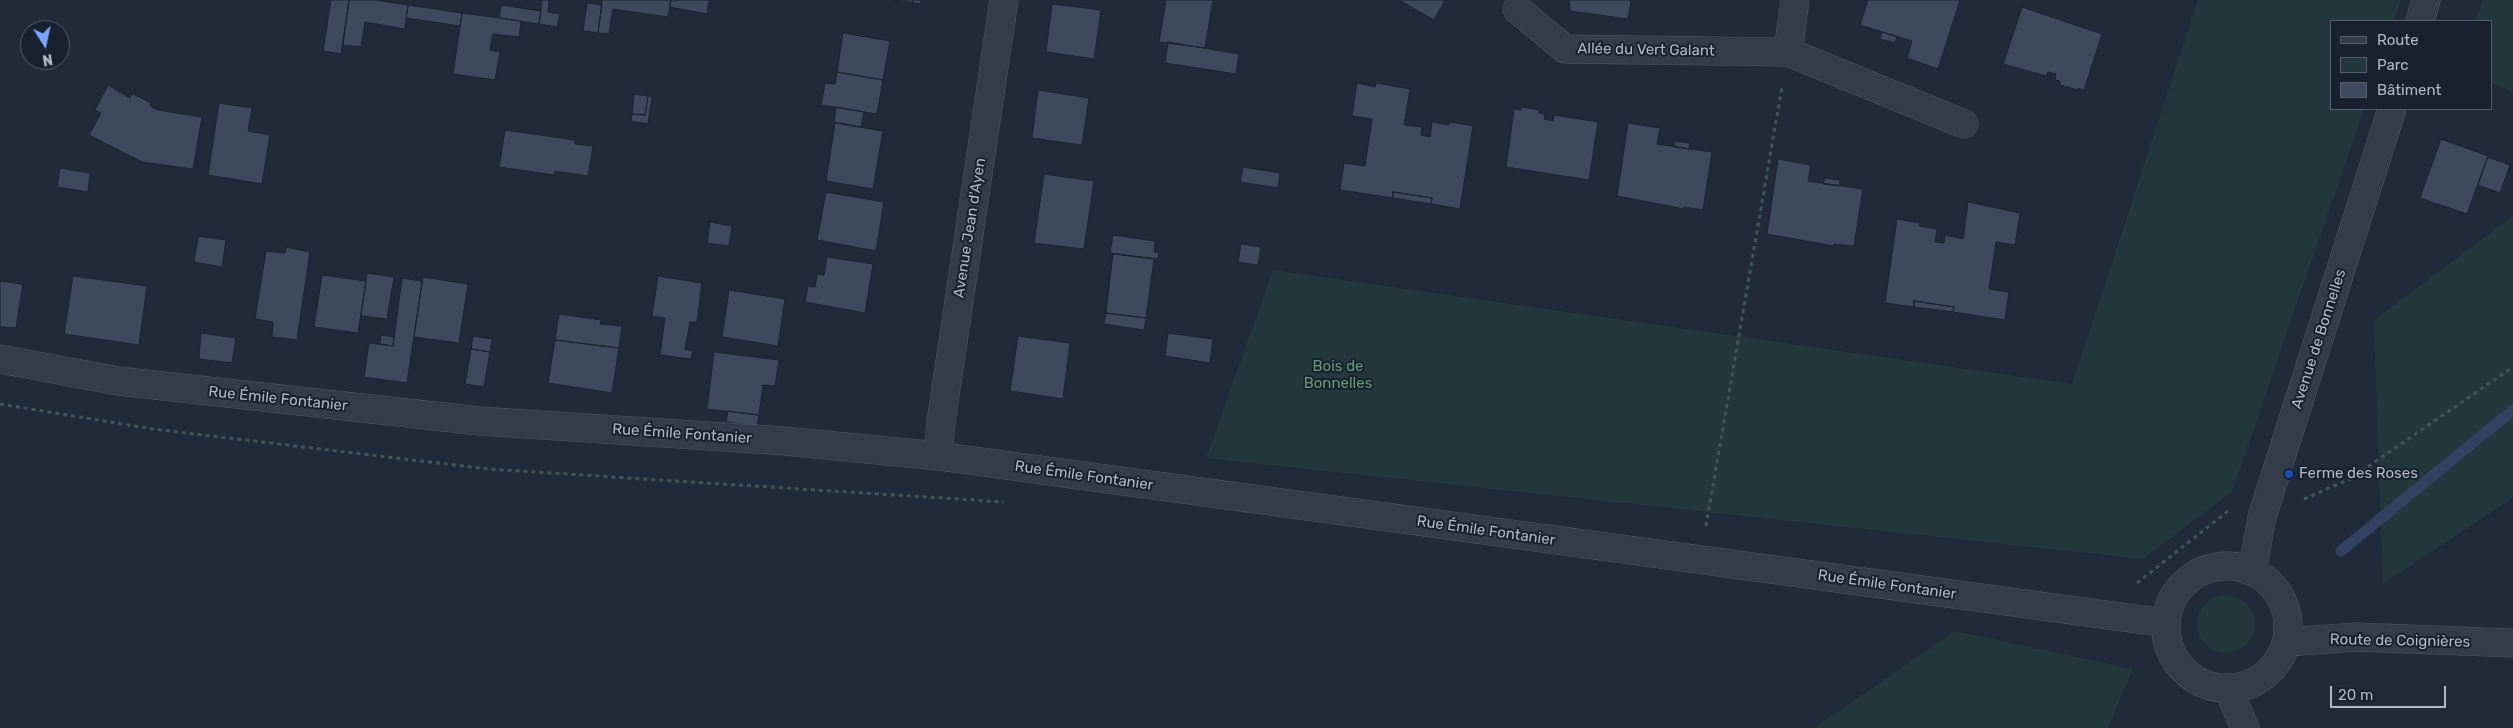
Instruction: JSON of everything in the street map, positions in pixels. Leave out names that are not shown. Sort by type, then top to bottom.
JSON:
[{"type":"street","name":"Avenue Jean d'Ayen","points":[[938,456],[942,412],[1004,0]]},
{"type":"street","points":[[1788,52],[1796,0]]},
{"type":"street","points":[[2420,20],[2426,0]]},
{"type":"street","name":"Allée du Vert Galant","points":[[1517,9],[1565,49],[1788,52],[1964,124]]},
{"type":"street","name":"Avenue de Bonnelles","points":[[2252,572],[2262,517],[2392,110]]},
{"type":"street","name":"Rue Émile Fontanier","points":[[0,359],[118,381],[470,420],[785,441],[938,456],[2166,623]]},
{"type":"street","points":[[2214,567],[2234,567],[2252,572],[2270,584],[2282,601],[2288,621],[2286,642],[2278,661],[2265,676],[2248,685],[2228,689],[2207,685],[2190,676],[2176,661],[2168,643],[2166,623],[2170,604],[2181,587],[2196,574],[2214,567]]},
{"type":"street","name":"Route de Coignières","points":[[2286,642],[2356,637],[2513,643]]},
{"type":"street","points":[[2228,689],[2245,728]]},
{"type":"path","points":[[1700,560],[1788,52]]},
{"type":"path","points":[[2262,517],[2350,479],[2513,367]]},
{"type":"green space","name":"Bois de Bonnelles","points":[[2198,0],[2401,0],[2394,20],[2330,20],[2330,110],[2364,110],[2232,492],[2143,559],[1206,458],[1273,270],[2072,384]]},
{"type":"green space","points":[[2483,0],[2513,0],[2513,93],[2493,83],[2493,20],[2475,20]]},
{"type":"green space","points":[[2513,216],[2513,498],[2383,584],[2374,320]]},
{"type":"green space","points":[[2226,595],[2237,597],[2247,603],[2253,613],[2255,624],[2253,635],[2247,645],[2237,651],[2226,653],[2215,651],[2205,645],[2199,635],[2197,624],[2199,613],[2205,603],[2215,597]]},
{"type":"green space","points":[[1955,631],[2133,669],[2108,728],[1814,728]]},
{"type":"building","points":[[331,0],[349,0],[341,54],[323,51]]},
{"type":"building","points":[[349,0],[375,0],[408,5],[405,29],[365,22],[361,47],[343,45]]},
{"type":"building","points":[[542,0],[549,0],[548,12],[560,14],[557,27],[539,24]]},
{"type":"building","points":[[602,0],[671,0],[668,17],[613,9],[609,34],[598,33]]},
{"type":"building","points":[[671,0],[709,0],[707,14],[669,7]]},
{"type":"building","points":[[895,0],[913,0],[913,3]]},
{"type":"building","points":[[913,0],[921,0],[920,4],[913,3]]},
{"type":"building","points":[[1166,0],[1213,0],[1205,48],[1159,42]]},
{"type":"building","points":[[1399,0],[1445,0],[1434,20]]},
{"type":"building","points":[[1569,0],[1631,0],[1628,19],[1570,11]]},
{"type":"building","points":[[1868,0],[1960,0],[1938,69],[1907,58],[1912,41],[1860,25]]},
{"type":"building","points":[[587,3],[602,5],[598,33],[583,31]]},
{"type":"building","points":[[1052,4],[1101,10],[1094,59],[1046,52]]},
{"type":"building","points":[[408,5],[462,13],[460,26],[406,18]]},
{"type":"building","points":[[501,5],[541,11],[539,24],[499,18]]},
{"type":"building","points":[[2022,7],[2102,34],[2084,90],[2060,85],[2060,81],[2055,80],[2056,74],[2048,72],[2046,76],[2003,64]]},
{"type":"building","points":[[462,13],[521,21],[519,37],[493,34],[490,50],[500,52],[495,80],[453,74]]},
{"type":"building","points":[[1882,32],[1897,37],[1895,43],[1880,39]]},
{"type":"building","points":[[843,33],[890,41],[883,80],[837,72]]},
{"type":"building","points":[[1168,42],[1239,54],[1236,74],[1165,63]]},
{"type":"building","points":[[837,72],[883,80],[877,114],[821,105],[825,83],[835,84]]},
{"type":"building","points":[[1357,83],[1375,87],[1376,83],[1410,89],[1404,125],[1422,127],[1421,135],[1430,137],[1432,122],[1449,125],[1450,122],[1473,126],[1460,209],[1431,204],[1432,198],[1393,192],[1393,198],[1340,190],[1344,163],[1365,166],[1372,119],[1352,116]]},
{"type":"building","points":[[108,85],[130,98],[133,94],[151,103],[150,106],[158,110],[202,117],[193,169],[142,162],[89,135],[101,113],[95,110]]},
{"type":"building","points":[[1038,90],[1089,98],[1082,145],[1032,138]]},
{"type":"building","points":[[634,94],[648,96],[645,115],[632,114]]},
{"type":"building","points":[[648,96],[652,97],[648,124],[631,121],[632,114],[645,115]]},
{"type":"building","points":[[219,103],[252,108],[248,131],[270,135],[262,184],[208,175]]},
{"type":"building","points":[[836,107],[864,112],[861,127],[834,122]]},
{"type":"building","points":[[1521,107],[1540,110],[1539,113],[1545,114],[1544,119],[1553,121],[1554,115],[1598,122],[1589,180],[1506,167],[1514,109],[1521,110]]},
{"type":"building","points":[[835,123],[883,131],[873,189],[826,181]]},
{"type":"building","points":[[1628,123],[1660,128],[1657,144],[1712,152],[1703,210],[1684,207],[1684,209],[1617,196]]},
{"type":"building","points":[[505,130],[575,140],[575,144],[593,146],[588,176],[555,171],[554,175],[499,167]]},
{"type":"building","points":[[2441,139],[2488,156],[2467,214],[2420,198]]},
{"type":"building","points":[[1675,141],[1690,143],[1689,149],[1674,147]]},
{"type":"building","points":[[2488,157],[2510,165],[2500,193],[2478,185]]},
{"type":"building","points":[[1778,159],[1811,165],[1808,181],[1863,189],[1854,246],[1834,244],[1834,246],[1767,234]]},
{"type":"building","points":[[1243,167],[1280,173],[1278,188],[1240,182]]},
{"type":"building","points":[[60,168],[90,173],[88,192],[57,187]]},
{"type":"building","points":[[1044,174],[1094,181],[1084,249],[1034,243]]},
{"type":"building","points":[[1825,178],[1840,180],[1839,186],[1823,184]]},
{"type":"building","points":[[826,192],[884,202],[876,251],[817,240]]},
{"type":"building","points":[[1393,192],[1432,198],[1431,204],[1393,198]]},
{"type":"building","points":[[1968,202],[2020,213],[2015,245],[1996,242],[1989,289],[2009,292],[2005,320],[1953,312],[1954,307],[1914,301],[1914,307],[1885,303],[1897,219],[1920,223],[1919,226],[1937,229],[1935,242],[1944,243],[1945,235],[1963,239]]},
{"type":"building","points":[[710,222],[732,226],[729,246],[707,243]]},
{"type":"building","points":[[1113,235],[1155,241],[1154,252],[1159,253],[1158,259],[1110,253]]},
{"type":"building","points":[[198,236],[226,240],[222,267],[194,262]]},
{"type":"building","points":[[1241,244],[1261,247],[1258,265],[1238,262]]},
{"type":"building","points":[[286,247],[310,252],[297,340],[272,337],[273,322],[255,319],[266,251],[285,253]]},
{"type":"building","points":[[1113,254],[1154,259],[1146,318],[1106,313]]},
{"type":"building","points":[[827,257],[873,264],[865,313],[805,302],[808,286],[815,287],[817,274],[824,275]]},
{"type":"building","points":[[367,273],[394,277],[387,319],[361,316]]},
{"type":"building","points":[[322,275],[366,281],[358,333],[314,327]]},
{"type":"building","points":[[73,276],[147,286],[139,345],[64,334]]},
{"type":"building","points":[[658,276],[702,283],[697,322],[690,322],[685,349],[693,351],[691,359],[660,355],[665,318],[652,316]]},
{"type":"building","points":[[423,277],[468,284],[459,343],[414,337]]},
{"type":"building","points":[[402,278],[422,281],[407,383],[364,377],[369,343],[393,346]]},
{"type":"building","points":[[0,281],[23,284],[16,328],[0,327]]},
{"type":"building","points":[[729,290],[785,299],[778,346],[722,337]]},
{"type":"building","points":[[1914,301],[1954,307],[1953,312],[1914,307]]},
{"type":"building","points":[[1106,313],[1146,318],[1144,330],[1104,324]]},
{"type":"building","points":[[559,314],[601,320],[600,324],[622,326],[619,348],[555,340]]},
{"type":"building","points":[[201,333],[236,338],[232,363],[199,359]]},
{"type":"building","points":[[1168,333],[1213,339],[1210,363],[1165,356]]},
{"type":"building","points":[[381,335],[394,337],[393,346],[380,344]]},
{"type":"building","points":[[473,336],[492,339],[490,352],[471,349]]},
{"type":"building","points":[[1018,336],[1070,343],[1063,399],[1010,391]]},
{"type":"building","points":[[555,340],[619,348],[612,393],[548,383]]},
{"type":"building","points":[[471,349],[490,352],[484,387],[465,384]]},
{"type":"building","points":[[714,352],[779,360],[775,386],[763,385],[759,415],[707,409]]},
{"type":"building","points":[[728,411],[759,415],[757,426],[726,422]]},
{"type":"waterway","points":[[2341,551],[2513,410]]},
{"type":"place","name":"Ferme des Roses","points":[[2289,474]]}]
